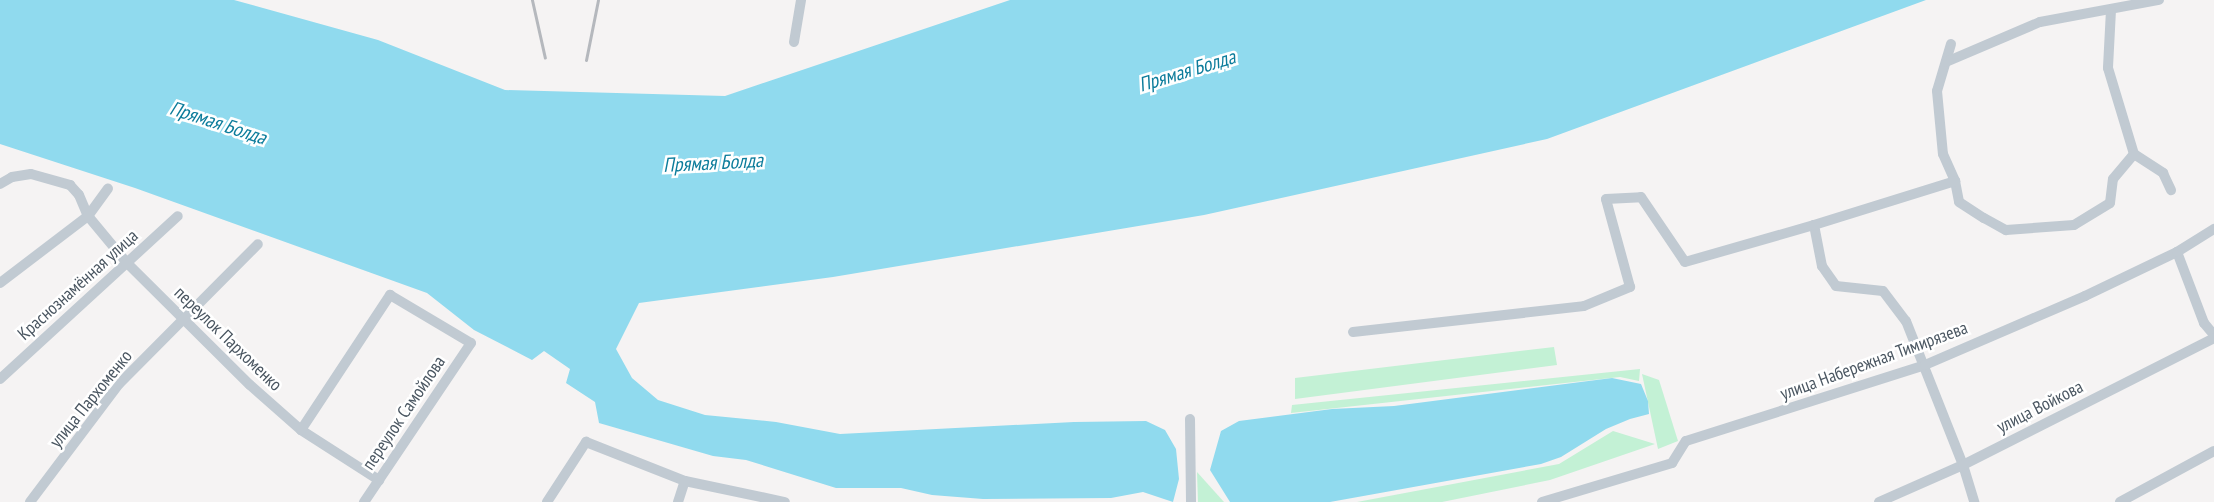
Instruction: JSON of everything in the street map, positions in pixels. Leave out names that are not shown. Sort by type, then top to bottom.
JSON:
[{"type":"street","points":[[794,42],[801,0]]},
{"type":"street","points":[[1946,62],[2040,22],[2159,0]]},
{"type":"street","points":[[2111,10],[2108,68],[2134,154],[2163,173],[2172,190]]},
{"type":"street","points":[[1951,44],[1937,91],[1943,154],[1955,181],[1959,202],[2006,230],[2074,225],[2110,203],[2113,179],[2134,154]]},
{"type":"street","name":"переулок Пархоменко","points":[[0,184],[12,177],[31,174],[70,185],[79,195],[88,216],[127,263],[183,320],[301,430],[380,480]]},
{"type":"street","points":[[1353,332],[1584,306],[1630,287],[1606,199],[1641,197],[1685,262],[1955,181]]},
{"type":"street","points":[[0,283],[88,216],[108,188]]},
{"type":"street","name":"Краснознамённая улица","points":[[0,379],[178,216]]},
{"type":"street","points":[[1814,225],[1822,266],[1836,286],[1882,291],[1906,321],[1963,465],[1974,502]]},
{"type":"street","name":"улица Набережная Тимирязева","points":[[1542,502],[1672,463],[1686,441],[1925,365],[2085,296],[2177,252],[2214,229]]},
{"type":"street","name":"улица Пархоменко","points":[[30,502],[119,384],[258,243]]},
{"type":"street","points":[[2177,252],[2204,323],[2214,337]]},
{"type":"street","name":"переулок Самойлова","points":[[301,430],[390,295],[471,343],[364,502]]},
{"type":"street","name":"улица Войкова","points":[[1879,502],[1963,465],[2214,337]]},
{"type":"street","points":[[1190,418],[1191,502]]},
{"type":"street","points":[[547,502],[586,442],[685,481],[785,502]]},
{"type":"street","points":[[2120,502],[2214,451]]},
{"type":"street","points":[[678,502],[685,481]]},
{"type":"green space","points":[[1554,347],[1557,365],[1295,399],[1295,378]]},
{"type":"green space","points":[[1640,369],[1639,381],[1620,377],[1291,413],[1292,405]]},
{"type":"green space","points":[[1642,374],[1659,380],[1678,441],[1658,449]]},
{"type":"green space","points":[[1613,431],[1655,444],[1550,480],[1442,502],[1357,502],[1559,464]]},
{"type":"green space","points":[[1197,472],[1224,502],[1198,502]]},
{"type":"water","name":"Прямая Болда","points":[[0,0],[234,0],[378,40],[505,90],[725,96],[1010,0],[1926,0],[1547,139],[1204,215],[833,277],[639,303],[616,349],[632,378],[658,400],[705,415],[776,422],[840,434],[1074,422],[1146,421],[1165,430],[1176,449],[1179,479],[1173,502],[1143,492],[1111,498],[983,499],[932,495],[901,488],[836,488],[746,460],[713,456],[599,423],[595,402],[566,383],[570,369],[544,351],[532,360],[474,330],[427,293],[135,188],[0,144]]},
{"type":"water","points":[[1612,378],[1641,384],[1648,401],[1649,414],[1606,429],[1561,457],[1541,464],[1330,502],[1230,502],[1210,470],[1221,431],[1239,421],[1332,409],[1394,406]]},
{"type":"railway","points":[[532,0],[545,58]]},
{"type":"railway","points":[[586,60],[598,0]]}]
